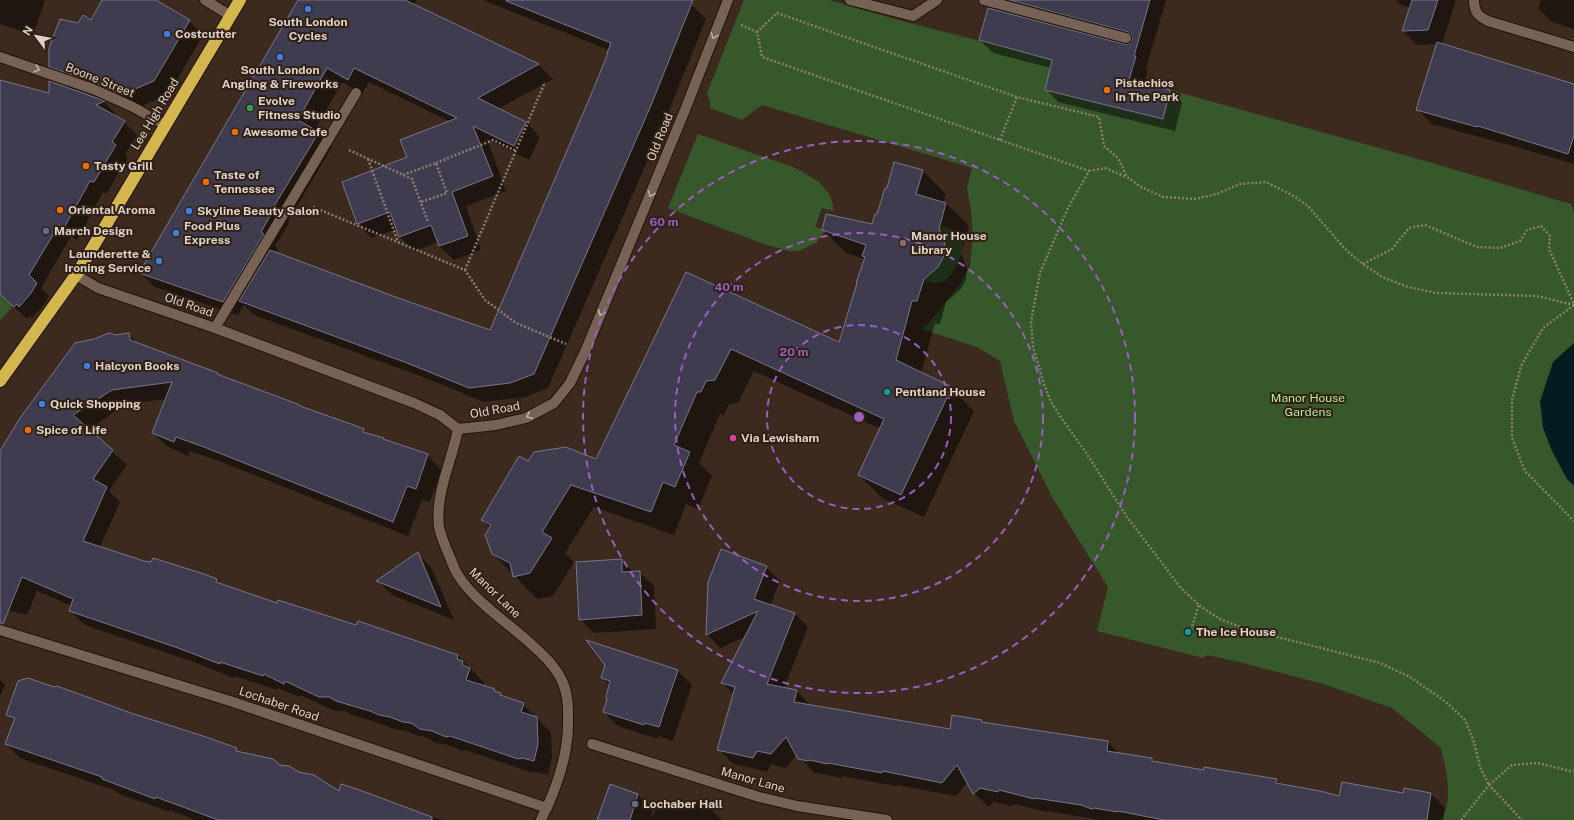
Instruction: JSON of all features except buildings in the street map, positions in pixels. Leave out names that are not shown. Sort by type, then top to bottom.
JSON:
[{"type":"highway","name":"Lee High Road","points":[[0,381],[76,275],[240,0]]},
{"type":"street","points":[[205,0],[231,16]]},
{"type":"street","name":"Old Road","points":[[76,275],[98,288],[215,328],[414,403],[440,415],[458,429],[496,425],[526,418],[554,403],[570,383],[585,352],[685,110],[728,0]]},
{"type":"street","points":[[850,0],[913,16],[937,0]]},
{"type":"street","points":[[984,0],[1126,38]]},
{"type":"street","points":[[1474,0],[1474,8],[1478,16],[1488,21],[1574,47]]},
{"type":"street","name":"Boone Street","points":[[0,57],[94,89],[133,107],[165,125]]},
{"type":"street","points":[[215,328],[356,93]]},
{"type":"street","name":"Manor Lane","points":[[458,429],[438,510],[444,545],[458,575],[467,586],[495,614],[544,655],[563,682],[567,694],[567,737],[562,765],[547,808],[541,820]]},
{"type":"street","name":"Lochaber Road","points":[[0,630],[230,701],[547,808]]},
{"type":"street","name":"Manor Lane","points":[[592,744],[759,797],[797,806],[887,820]]},
{"type":"path","points":[[1127,177],[1118,158],[1104,146],[1099,117],[1017,97],[778,13],[757,32],[762,57],[1089,171],[1105,168],[1127,177],[1141,187],[1163,197],[1194,199],[1217,194],[1240,184],[1266,182],[1292,195],[1308,206],[1347,251],[1363,264],[1382,277],[1408,287],[1457,294],[1537,296],[1574,305]]},
{"type":"path","points":[[465,270],[545,82]]},
{"type":"path","points":[[1000,140],[1017,97]]},
{"type":"path","points":[[403,174],[436,163],[493,140],[516,151]]},
{"type":"path","points":[[349,150],[412,179],[428,222]]},
{"type":"path","points":[[368,158],[399,243]]},
{"type":"path","points":[[421,202],[447,193],[436,163]]},
{"type":"path","points":[[1089,171],[1067,210],[1040,273],[1031,322],[1033,347],[1044,384],[1051,402],[1062,420],[1085,451],[1128,517],[1165,567],[1180,587],[1199,604],[1220,619],[1246,629],[1380,663],[1410,677],[1446,702],[1465,720],[1474,742],[1480,767],[1489,785],[1522,820]]},
{"type":"path","points":[[292,198],[465,270],[485,300],[516,323],[585,352]]},
{"type":"path","points":[[1363,264],[1392,249],[1409,228],[1425,225],[1477,247],[1500,248],[1520,240],[1528,230],[1541,226],[1550,236],[1549,250],[1574,305]]},
{"type":"path","points":[[1574,305],[1543,328],[1521,366],[1512,400],[1512,438],[1525,471],[1574,521]]},
{"type":"path","points":[[1190,634],[1199,604]]},
{"type":"path","points":[[1461,820],[1489,785],[1512,764],[1538,763],[1574,771]]},
{"type":"green space","name":"Manor House Gardens","points":[[744,0],[829,0],[902,21],[1170,90],[1415,158],[1571,204],[1574,213],[1574,820],[1441,820],[1447,803],[1448,785],[1441,748],[1392,708],[1323,684],[1239,662],[1207,655],[1203,658],[1097,631],[1108,587],[1052,497],[1014,421],[1000,361],[977,347],[921,329],[929,323],[960,284],[970,266],[973,236],[967,188],[972,168],[762,105],[742,120],[710,108],[707,93]]},
{"type":"green space","points":[[698,134],[793,167],[819,182],[830,196],[833,211],[822,208],[815,227],[825,230],[817,242],[799,251],[789,251],[764,244],[668,208]]},
{"type":"green space","points":[[940,226],[955,231],[959,235],[962,247],[959,261],[951,274],[942,282],[935,283],[923,280],[925,275],[930,273],[938,266],[943,256],[944,246],[939,228]]},
{"type":"green space","points":[[0,294],[13,306],[0,321]]},
{"type":"water","points":[[1574,343],[1574,486],[1567,479],[1552,451],[1543,428],[1540,401],[1553,362]]},
{"type":"place","name":"South London Cycles","points":[[308,9]]},
{"type":"place","name":"Costcutter","points":[[167,34]]},
{"type":"place","name":"South London Angling & Fireworks","points":[[280,57]]},
{"type":"place","name":"Pistachios In The Park","points":[[1107,90]]},
{"type":"place","name":"Evolve Fitness Studio","points":[[250,108]]},
{"type":"place","name":"Awesome Cafe","points":[[235,132]]},
{"type":"place","name":"Tasty Grill","points":[[86,166]]},
{"type":"place","name":"Taste of Tennessee","points":[[206,182]]},
{"type":"place","name":"Oriental Aroma","points":[[60,210]]},
{"type":"place","name":"Skyline Beauty Salon","points":[[189,211]]},
{"type":"place","name":"March Design","points":[[46,231]]},
{"type":"place","name":"Food Plus Express","points":[[176,233]]},
{"type":"place","name":"Manor House Library","points":[[903,243]]},
{"type":"place","name":"Launderette & Ironing Service","points":[[159,261]]},
{"type":"place","name":"Halcyon Books","points":[[87,366]]},
{"type":"place","name":"Pentland House","points":[[887,392]]},
{"type":"place","name":"Quick Shopping","points":[[42,404]]},
{"type":"place","name":"Spice of Life","points":[[28,430]]},
{"type":"place","name":"Via Lewisham","points":[[733,438]]},
{"type":"place","name":"The Ice House","points":[[1188,632]]},
{"type":"place","name":"Lochaber Hall","points":[[635,804]]}]
